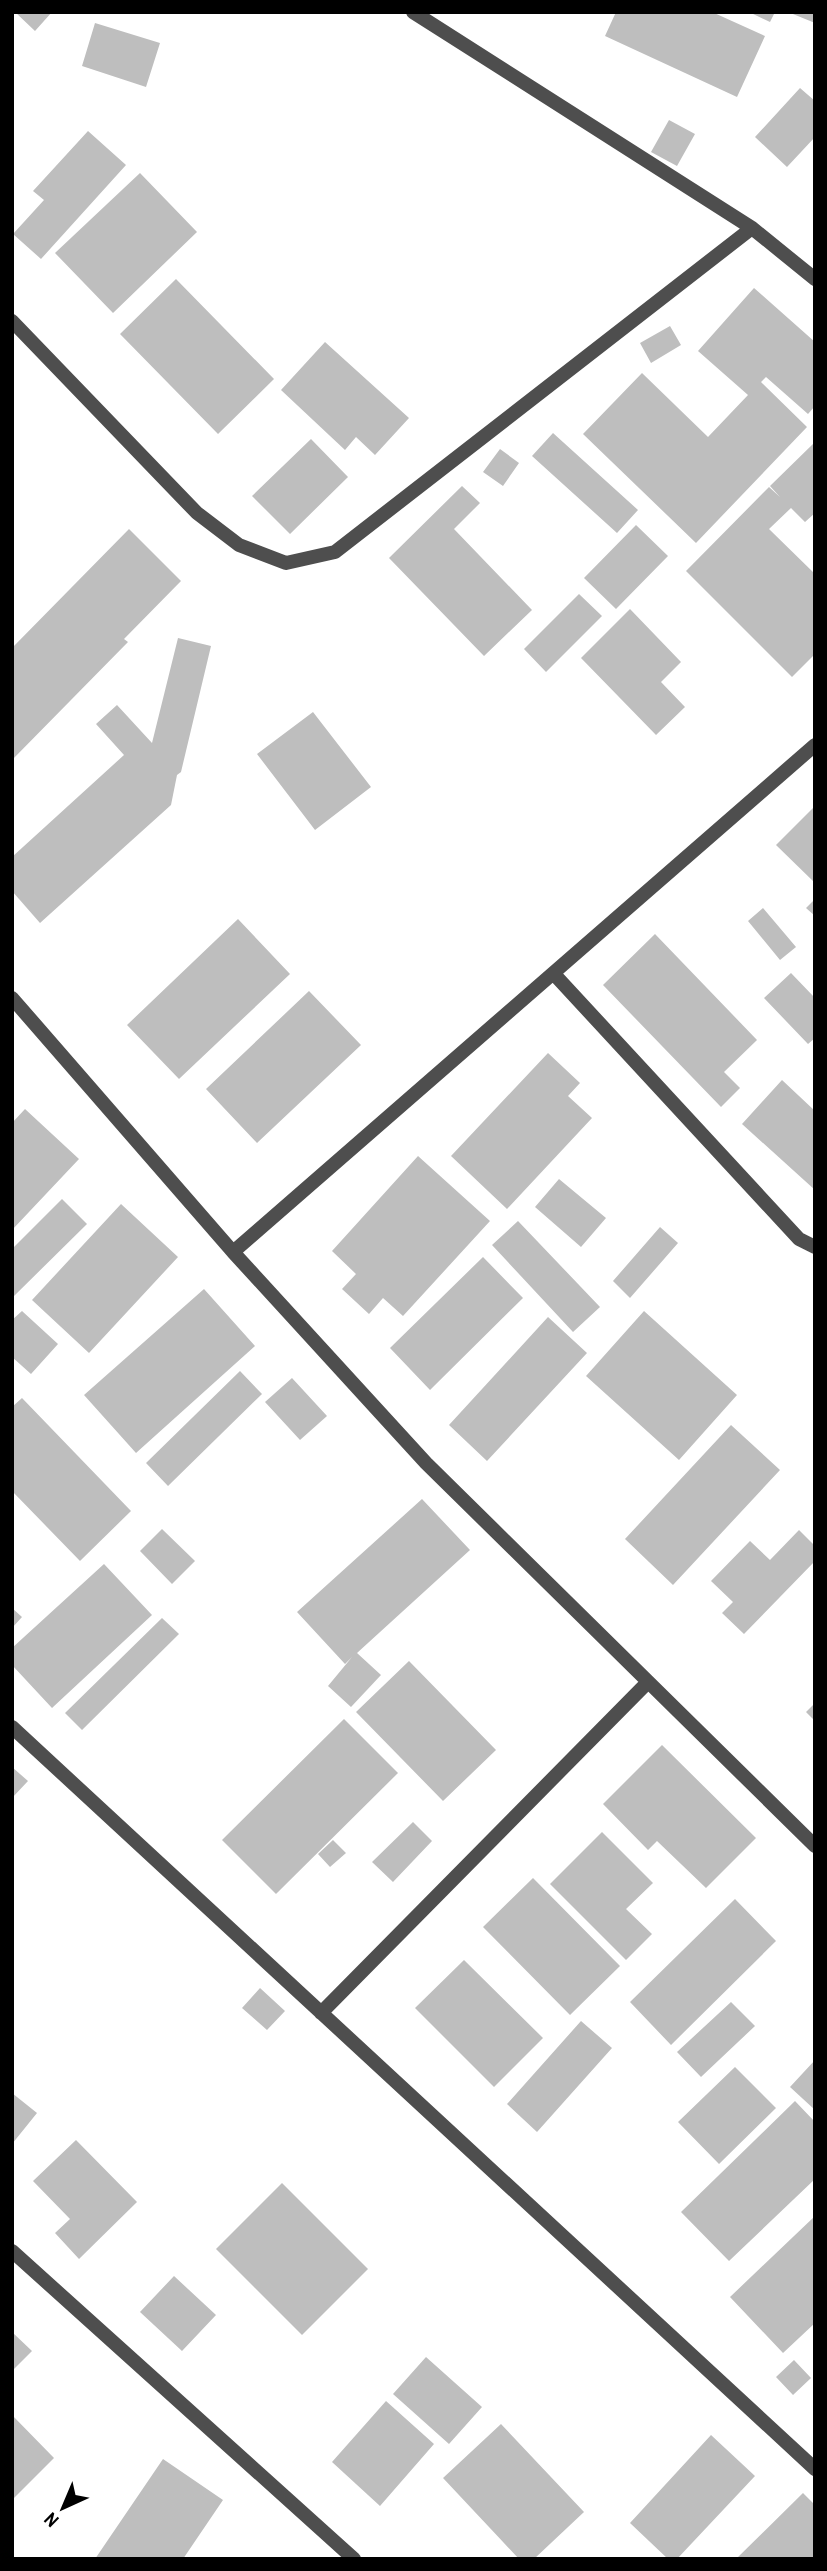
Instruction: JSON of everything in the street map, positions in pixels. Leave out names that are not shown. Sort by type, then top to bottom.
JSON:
[{"type":"street","points":[[413,12],[752,228],[815,279]]},
{"type":"street","points":[[12,321],[197,513],[239,545],[286,563],[335,552],[752,228]]},
{"type":"street","points":[[233,1252],[815,745]]},
{"type":"street","points":[[554,974],[799,1239],[815,1247]]},
{"type":"street","points":[[12,998],[233,1252],[426,1463],[815,1846]]},
{"type":"street","points":[[321,2013],[648,1682]]},
{"type":"street","points":[[12,1727],[815,2469]]},
{"type":"street","points":[[12,2251],[354,2559]]},
{"type":"building","points":[[15,12],[52,12],[35,31]]},
{"type":"building","points":[[616,12],[712,12],[765,36],[737,97],[605,36]]},
{"type":"building","points":[[749,12],[775,12],[770,22]]},
{"type":"building","points":[[788,12],[815,12],[815,23]]},
{"type":"building","points":[[95,23],[160,43],[146,87],[82,66]]},
{"type":"building","points":[[800,88],[815,101],[815,137],[787,167],[755,137]]},
{"type":"building","points":[[669,120],[695,134],[677,166],[651,152]]},
{"type":"building","points":[[88,131],[126,165],[41,259],[13,234],[44,200],[33,191]]},
{"type":"building","points":[[140,173],[197,232],[113,313],[55,253]]},
{"type":"building","points":[[176,279],[274,379],[218,434],[120,334]]},
{"type":"building","points":[[754,288],[815,342],[815,406],[808,414],[766,377],[761,382],[807,427],[696,543],[583,434],[642,373],[708,437],[748,395],[698,351]]},
{"type":"building","points":[[670,326],[681,345],[651,363],[640,343]]},
{"type":"building","points":[[325,342],[409,418],[375,455],[356,437],[345,450],[281,390]]},
{"type":"building","points":[[553,433],[638,510],[617,533],[532,456]]},
{"type":"building","points":[[311,439],[348,477],[290,534],[252,496]]},
{"type":"building","points":[[815,442],[815,513],[805,522],[791,508],[769,529],[815,574],[815,654],[792,677],[686,571],[769,487],[780,497],[770,486]]},
{"type":"building","points":[[500,449],[519,463],[503,486],[483,472]]},
{"type":"building","points":[[462,486],[480,503],[454,529],[532,610],[484,656],[389,558]]},
{"type":"building","points":[[636,525],[668,556],[616,609],[584,578]]},
{"type":"building","points":[[129,529],[181,581],[124,639],[128,642],[12,760],[12,648]]},
{"type":"building","points":[[579,594],[602,616],[546,672],[524,649]]},
{"type":"building","points":[[630,609],[681,662],[661,682],[685,707],[656,735],[581,658]]},
{"type":"building","points":[[178,638],[211,646],[171,805],[40,923],[12,891],[12,857],[124,755],[96,724],[117,705],[152,743]]},
{"type":"building","points":[[313,712],[371,787],[315,830],[257,754]]},
{"type":"building","points":[[815,806],[815,883],[776,845]]},
{"type":"building","points":[[815,899],[815,916],[806,908]]},
{"type":"building","points":[[763,908],[796,947],[780,960],[748,921]]},
{"type":"building","points":[[238,919],[290,974],[179,1079],[127,1025]]},
{"type":"building","points":[[655,934],[757,1040],[724,1072],[740,1088],[721,1107],[603,985]]},
{"type":"building","points":[[791,973],[815,998],[815,1038],[808,1044],[764,998]]},
{"type":"building","points":[[309,991],[361,1045],[257,1143],[206,1089]]},
{"type":"building","points":[[548,1053],[580,1083],[568,1096],[592,1118],[507,1209],[451,1156]]},
{"type":"building","points":[[782,1080],[815,1111],[815,1190],[742,1124]]},
{"type":"building","points":[[25,1109],[79,1159],[12,1230],[12,1123]]},
{"type":"building","points":[[418,1156],[490,1221],[403,1316],[383,1298],[369,1314],[342,1289],[356,1274],[332,1251]]},
{"type":"building","points":[[559,1179],[606,1218],[581,1247],[535,1207]]},
{"type":"building","points":[[62,1199],[87,1224],[12,1298],[12,1249]]},
{"type":"building","points":[[121,1204],[178,1257],[89,1353],[32,1300]]},
{"type":"building","points":[[518,1221],[600,1307],[573,1332],[492,1245]]},
{"type":"building","points":[[660,1227],[678,1243],[630,1298],[613,1281]]},
{"type":"building","points":[[483,1257],[523,1298],[430,1390],[390,1348]]},
{"type":"building","points":[[204,1289],[255,1346],[136,1453],[84,1395]]},
{"type":"building","points":[[22,1311],[58,1344],[31,1374],[12,1357],[12,1320]]},
{"type":"building","points":[[644,1311],[737,1395],[679,1460],[586,1376]]},
{"type":"building","points":[[548,1317],[587,1353],[487,1461],[449,1425]]},
{"type":"building","points":[[240,1371],[262,1394],[168,1486],[146,1463]]},
{"type":"building","points":[[292,1378],[327,1416],[300,1440],[265,1402]]},
{"type":"building","points":[[22,1398],[131,1511],[80,1561],[12,1491],[12,1407]]},
{"type":"building","points":[[731,1425],[780,1470],[673,1585],[625,1539]]},
{"type":"building","points":[[422,1499],[470,1550],[357,1653],[381,1675],[351,1707],[328,1686],[352,1657],[345,1664],[297,1612]]},
{"type":"building","points":[[162,1529],[195,1561],[172,1584],[140,1551]]},
{"type":"building","points":[[799,1530],[815,1546],[815,1561],[744,1634],[722,1613],[733,1602],[711,1581],[750,1541],[770,1560]]},
{"type":"building","points":[[104,1564],[152,1615],[52,1708],[12,1665],[12,1648]]},
{"type":"building","points":[[12,1608],[22,1617],[12,1628]]},
{"type":"building","points":[[162,1618],[179,1634],[82,1730],[65,1713]]},
{"type":"building","points":[[409,1661],[496,1750],[443,1801],[356,1712]]},
{"type":"building","points":[[815,1703],[815,1721],[806,1712]]},
{"type":"building","points":[[344,1719],[398,1773],[276,1894],[222,1840]]},
{"type":"building","points":[[662,1745],[756,1838],[706,1888],[657,1841],[648,1850],[603,1804]]},
{"type":"building","points":[[12,1767],[28,1781],[12,1798]]},
{"type":"building","points":[[413,1822],[432,1841],[393,1882],[372,1862]]},
{"type":"building","points":[[602,1832],[653,1883],[626,1909],[652,1934],[626,1960],[550,1884]]},
{"type":"building","points":[[333,1840],[346,1853],[330,1867],[318,1854]]},
{"type":"building","points":[[533,1878],[620,1966],[570,2015],[483,1927]]},
{"type":"building","points":[[735,1899],[776,1941],[671,2045],[630,2002]]},
{"type":"building","points":[[464,1960],[543,2038],[494,2087],[415,2008]]},
{"type":"building","points":[[260,1988],[285,2011],[267,2030],[242,2008]]},
{"type":"building","points":[[731,2002],[755,2026],[701,2077],[677,2052]]},
{"type":"building","points":[[581,2021],[612,2048],[537,2132],[507,2104]]},
{"type":"building","points":[[815,2060],[815,2110],[790,2087]]},
{"type":"building","points":[[735,2067],[776,2108],[719,2164],[678,2122]]},
{"type":"building","points":[[12,2093],[37,2113],[12,2144]]},
{"type":"building","points":[[795,2101],[815,2122],[815,2179],[729,2261],[681,2212]]},
{"type":"building","points":[[76,2140],[137,2202],[79,2259],[55,2233],[70,2219],[33,2181]]},
{"type":"building","points":[[282,2183],[368,2269],[302,2335],[216,2249]]},
{"type":"building","points":[[815,2216],[815,2323],[783,2353],[730,2297]]},
{"type":"building","points":[[174,2276],[216,2315],[182,2351],[140,2312]]},
{"type":"building","points":[[12,2332],[32,2351],[12,2371]]},
{"type":"building","points":[[426,2357],[482,2407],[449,2444],[393,2394]]},
{"type":"building","points":[[794,2360],[811,2378],[793,2395],[776,2377]]},
{"type":"building","points":[[386,2401],[434,2444],[380,2506],[332,2462]]},
{"type":"building","points":[[12,2415],[54,2458],[12,2500]]},
{"type":"building","points":[[501,2424],[584,2512],[534,2559],[519,2559],[443,2478]]},
{"type":"building","points":[[711,2435],[755,2476],[677,2559],[668,2559],[630,2523]]},
{"type":"building","points":[[163,2459],[223,2500],[183,2559],[95,2559]]},
{"type":"building","points":[[803,2493],[815,2505],[815,2559],[736,2559]]}]
